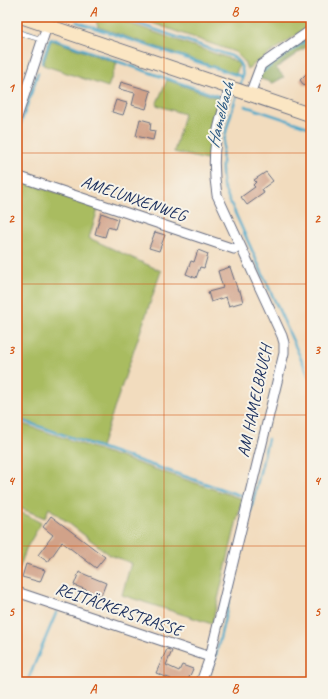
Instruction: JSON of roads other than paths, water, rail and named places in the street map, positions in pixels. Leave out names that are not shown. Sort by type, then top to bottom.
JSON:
[{"type":"street","points":[[22,17],[311,115]]},
{"type":"street","points":[[17,117],[47,26]]},
{"type":"street","name":"AM HAMELBRUCH","points":[[201,682],[210,657],[284,353],[282,336],[217,195],[213,170],[216,138],[239,90],[261,65],[311,30]]},
{"type":"street","name":"AMELUNXENWEG","points":[[17,176],[234,249],[240,247]]},
{"type":"street","name":"REITÄCKERSTRASSE","points":[[17,592],[210,657]]},
{"type":"lane","points":[[17,32],[43,40]]},
{"type":"waterway","name":"Hamelbach","points":[[119,17],[234,57],[240,64],[242,70],[240,87]]},
{"type":"waterway","points":[[77,22],[243,77]]},
{"type":"waterway","points":[[17,28],[38,35]]},
{"type":"waterway","points":[[263,71],[311,37]]},
{"type":"waterway","points":[[42,63],[50,40],[53,39],[223,98]]},
{"type":"waterway","points":[[17,135],[38,73]]},
{"type":"waterway","name":"Hamelbach","points":[[237,95],[224,140],[222,162],[223,186],[311,381]]},
{"type":"waterway","points":[[245,106],[311,128]]},
{"type":"waterway","points":[[17,419],[245,497]]},
{"type":"waterway","points":[[208,676],[215,659],[268,439]]},
{"type":"waterway","points":[[27,682],[57,611]]}]
